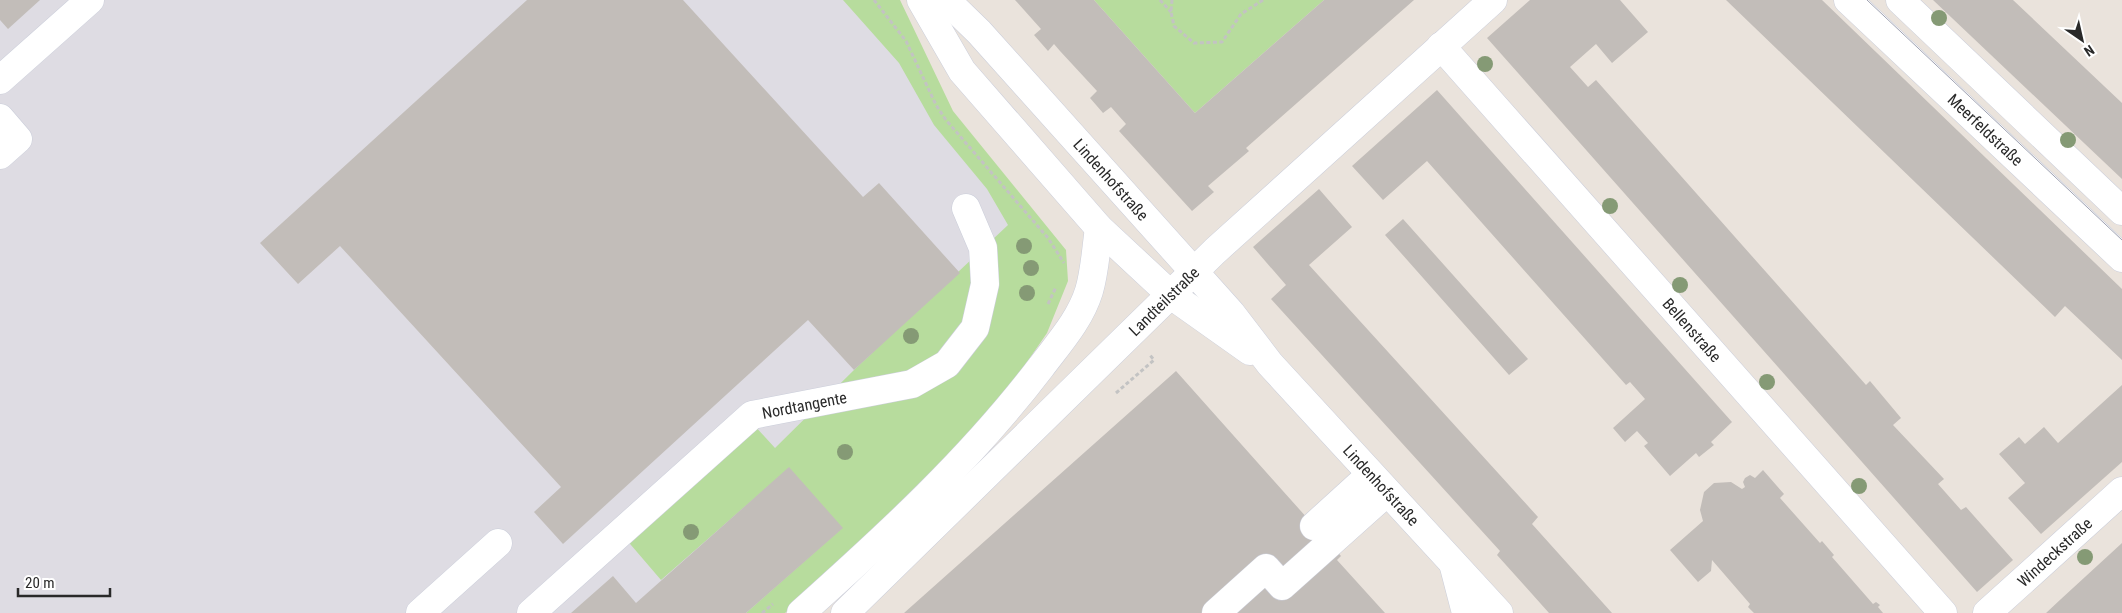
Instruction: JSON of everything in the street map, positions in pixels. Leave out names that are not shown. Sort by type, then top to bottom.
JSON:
[{"type":"street","points":[[0,80],[90,0]]},
{"type":"street","points":[[801,613],[897,527],[979,443],[1026,386],[1076,320],[1089,290],[1099,228],[962,71],[921,0]]},
{"type":"street","name":"Lindenhofstraße","points":[[946,0],[979,32],[1231,313],[1270,364],[1378,484],[1499,613]]},
{"type":"street","name":"Landteilstraße","points":[[845,613],[1194,272],[1493,0]]},
{"type":"street","name":"Meerfeldstraße","points":[[1848,0],[2122,258]]},
{"type":"street","points":[[1900,0],[2122,211]]},
{"type":"street","name":"Bellenstraße","points":[[1441,46],[1943,613]]},
{"type":"street","points":[[0,118],[18,139],[0,155]]},
{"type":"street","name":"Nordtangente","points":[[530,613],[752,415],[912,384],[947,364],[975,328],[985,284],[983,248],[966,208]]},
{"type":"street","name":"Lindenhofstraße","points":[[1099,228],[1171,295],[1270,364]]},
{"type":"street","points":[[1314,526],[1378,484]]},
{"type":"street","points":[[1216,613],[1266,568],[1282,586],[1378,484]]},
{"type":"street","name":"Windeckstraße","points":[[1987,613],[2122,491]]},
{"type":"street","points":[[420,613],[498,543]]},
{"type":"street","name":"Lindenhofstraße","points":[[1453,563],[1466,613]]},
{"type":"path","points":[[874,0],[906,42],[936,106],[946,120],[1048,238],[1066,266]]},
{"type":"path","points":[[1160,0],[1171,12]]},
{"type":"path","points":[[1172,0],[1171,12],[1174,26],[1194,42],[1222,42],[1241,14],[1263,0]]},
{"type":"path","points":[[1045,308],[1058,285]]},
{"type":"path","points":[[762,613],[777,600]]},
{"type":"shaded area","points":[[0,0],[848,0],[902,61],[1038,240],[754,613],[0,613]]},
{"type":"green space","points":[[843,0],[900,0],[953,111],[1066,250],[1068,281],[1047,333],[984,419],[865,544],[785,613],[746,613],[842,528],[789,468],[661,580],[625,538],[753,424],[775,448],[854,370],[1008,225],[987,189],[934,125],[899,63]]},
{"type":"green space","points":[[1094,0],[1324,0],[1195,113]]},
{"type":"building","points":[[0,0],[40,0],[8,29],[0,20]]},
{"type":"building","points":[[527,0],[683,0],[863,197],[879,183],[960,273],[854,370],[808,320],[563,544],[534,512],[561,487],[340,246],[298,284],[260,243]]},
{"type":"building","points":[[1015,0],[1094,0],[1195,113],[1324,0],[1414,0],[1246,148],[1249,151],[1208,186],[1214,192],[1192,211],[1119,131],[1126,124],[1111,107],[1103,113],[1090,98],[1097,91],[1054,44],[1048,51],[1034,35],[1041,29]]},
{"type":"building","points":[[1530,0],[1620,0],[1648,32],[1612,63],[1596,44],[1570,67],[1588,87],[1596,80],[1866,385],[1870,381],[1901,418],[1893,425],[1944,479],[1938,484],[1961,510],[1966,507],[2013,560],[1977,592],[1487,38]]},
{"type":"building","points":[[1726,0],[1822,0],[2122,289],[2122,360],[2065,306],[2055,317]]},
{"type":"building","points":[[1933,0],[2013,0],[2122,103],[2122,179]]},
{"type":"building","points":[[1437,90],[1732,422],[1711,442],[1714,445],[1699,457],[1696,453],[1670,476],[1644,446],[1648,443],[1637,431],[1625,442],[1613,428],[1645,399],[1630,382],[1626,385],[1427,161],[1383,200],[1352,166]]},
{"type":"building","points":[[1319,189],[1352,227],[1309,265],[1538,517],[1532,524],[1612,613],[1549,613],[1497,555],[1500,551],[1271,299],[1286,285],[1253,247]]},
{"type":"building","points":[[1403,219],[1528,359],[1509,375],[1385,235]]},
{"type":"building","points":[[1176,371],[1341,556],[1337,560],[1385,613],[904,613]]},
{"type":"building","points":[[2122,385],[2122,462],[2041,534],[2008,498],[2025,483],[1999,454],[2019,437],[2025,444],[2044,427],[2058,443]]},
{"type":"building","points":[[789,467],[843,528],[746,613],[571,613],[613,576],[636,603]]},
{"type":"building","points":[[1763,470],[1784,494],[1780,498],[1820,543],[1822,541],[1834,555],[1832,557],[1873,604],[1876,602],[1880,605],[1878,607],[1883,613],[1754,613],[1748,607],[1750,604],[1712,560],[1711,571],[1698,582],[1670,550],[1703,521],[1700,510],[1704,492],[1714,483],[1731,482],[1742,489],[1745,487],[1743,482],[1745,478],[1750,475],[1755,478]]},
{"type":"building","points":[[2122,543],[2122,613],[2046,613],[2061,599]]},
{"type":"tram line","points":[[1867,0],[2122,240]]}]
